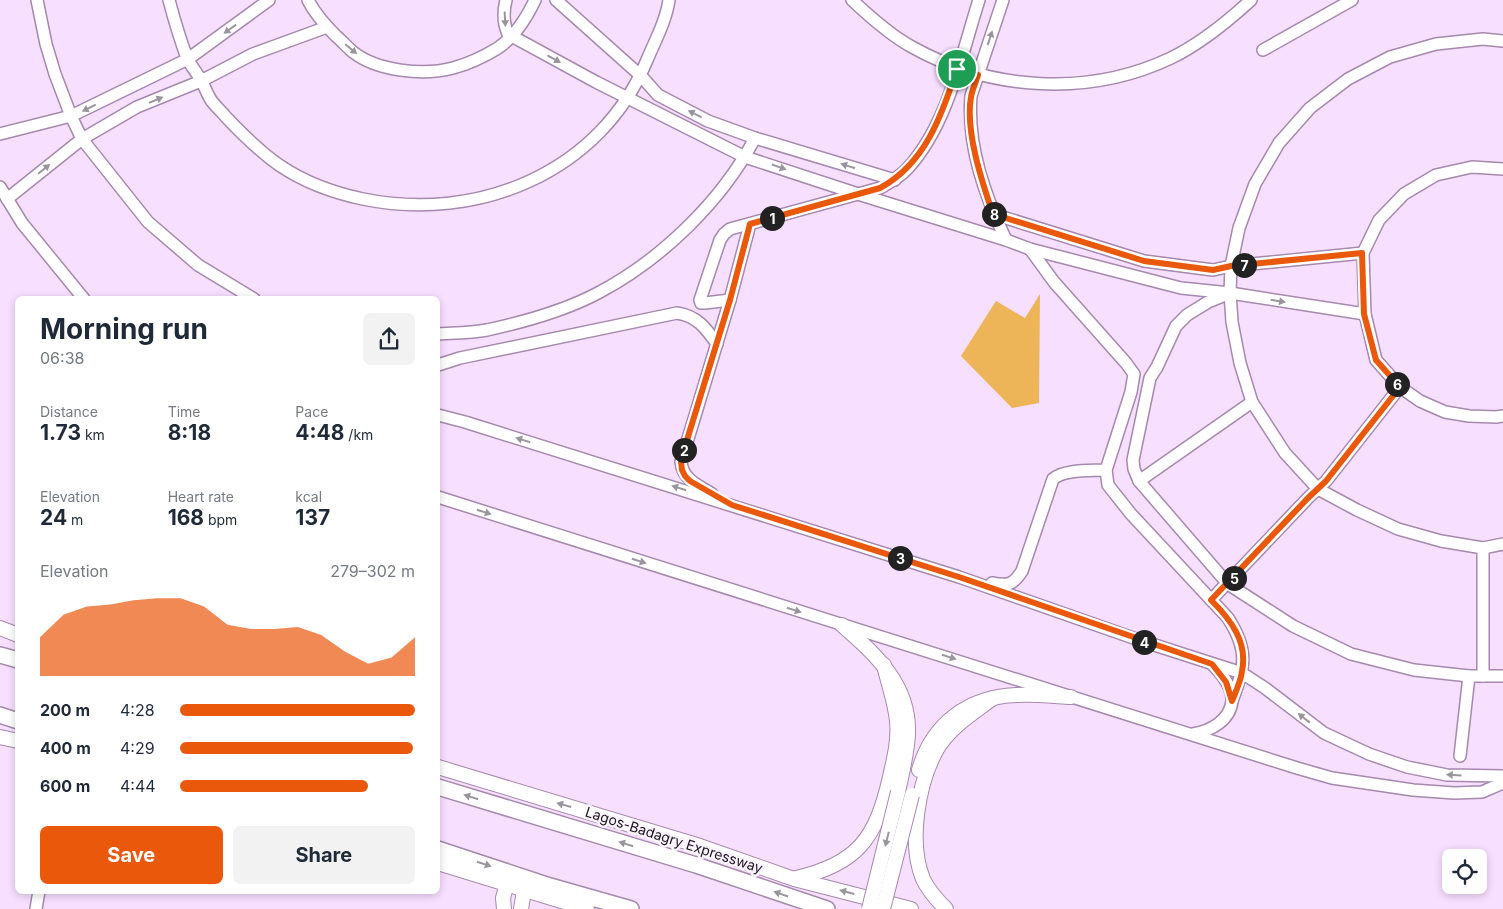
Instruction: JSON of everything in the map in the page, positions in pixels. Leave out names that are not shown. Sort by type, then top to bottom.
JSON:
[{"type":"highway","points":[[0,655],[15,659]]},
{"type":"highway","points":[[0,715],[15,720]]},
{"type":"highway","name":"Lagos-Badagry Expressway","points":[[440,788],[696,865],[827,909]]},
{"type":"highway","points":[[440,850],[550,886],[631,909]]},
{"type":"main road","points":[[842,626],[884,665],[901,693],[908,720],[905,793],[883,909]]},
{"type":"main road","points":[[0,628],[15,634]]},
{"type":"main road","points":[[794,879],[825,871],[850,856],[861,845],[877,819],[889,782],[896,753],[898,733],[895,708],[884,665]]},
{"type":"main road","points":[[870,909],[905,793],[928,745],[938,730],[949,719],[960,712],[976,703],[993,698],[1017,694],[1071,697]]},
{"type":"main road","points":[[946,909],[930,890],[919,867],[916,836],[924,780],[937,748],[962,720],[993,698]]},
{"type":"main road","points":[[0,737],[15,740]]},
{"type":"main road","name":"Lagos-Badagry Expressway","points":[[440,769],[700,846],[794,879],[911,909]]},
{"type":"main road","points":[[440,864],[587,909]]},
{"type":"main road","points":[[504,909],[503,898],[506,883]]},
{"type":"main road","points":[[521,909],[524,891]]},
{"type":"street","points":[[37,0],[46,44],[71,116],[82,139],[148,222],[198,265],[249,296]]},
{"type":"street","points":[[169,0],[188,59],[212,101],[253,145],[280,166],[326,189],[351,196],[400,205],[434,205],[477,199],[508,191],[559,165],[580,150],[600,131],[629,98],[641,76],[661,27],[669,0]]},
{"type":"street","points":[[0,134],[71,116],[188,59],[270,0]]},
{"type":"street","points":[[308,0],[327,27],[354,53],[398,70],[424,71],[452,68],[499,47],[511,36],[529,13],[535,0]]},
{"type":"street","points":[[506,0],[504,26],[511,36],[745,157],[1006,240],[1030,250],[1181,288],[1230,293],[1364,314]]},
{"type":"street","points":[[556,0],[641,76],[658,95],[708,121],[755,138],[895,180]]},
{"type":"street","points":[[852,0],[875,21],[910,47],[957,69],[978,75],[1052,85],[1095,82],[1133,73],[1172,58],[1205,38],[1251,0]]},
{"type":"street","points":[[730,300],[705,304],[701,303],[700,300],[724,234],[730,229],[880,188],[895,180],[908,168],[935,128],[944,108],[979,0]]},
{"type":"street","points":[[1003,0],[971,96],[971,123],[980,171],[993,214],[1006,240]]},
{"type":"street","points":[[1263,50],[1352,0]]},
{"type":"street","points":[[7,200],[82,139],[138,107],[201,81],[253,54],[327,27]]},
{"type":"street","points":[[1503,40],[1483,39],[1436,44],[1390,57],[1348,79],[1310,108],[1279,143],[1255,184],[1239,228],[1231,266],[1230,293],[1232,322],[1240,363],[1252,402],[1286,453],[1318,489],[1398,529],[1441,541],[1483,548],[1503,544]]},
{"type":"street","points":[[440,334],[484,330],[544,315],[597,293],[642,266],[679,235],[714,197],[745,157],[755,138]]},
{"type":"street","points":[[1503,169],[1472,167],[1436,175],[1404,194],[1379,220],[1362,253],[1364,314],[1376,360],[1400,387],[1420,401],[1445,412],[1469,416],[1503,416]]},
{"type":"street","points":[[0,187],[22,223],[82,296]]},
{"type":"street","points":[[993,214],[1144,261],[1213,270],[1231,266],[1362,253]]},
{"type":"street","points":[[732,505],[690,481],[682,470],[681,462],[730,300],[750,224]]},
{"type":"street","points":[[1030,250],[1054,282],[1134,374],[1131,392],[1106,470],[1108,485],[1112,492],[1228,618],[1236,630],[1243,652],[1242,673],[1227,714],[1215,728],[1192,735]]},
{"type":"street","points":[[1230,293],[1202,306],[1176,326],[1150,378],[1133,460],[1134,469],[1139,480],[1228,584],[1293,626],[1351,654],[1414,670],[1469,676],[1503,676]]},
{"type":"street","points":[[440,364],[460,358],[677,313],[685,314],[697,320],[717,344]]},
{"type":"street","points":[[1211,600],[1326,481],[1400,387]]},
{"type":"street","points":[[1139,480],[1252,402]]},
{"type":"street","points":[[440,416],[959,577],[1242,673],[1324,733],[1369,754],[1407,766],[1447,774],[1503,776]]},
{"type":"street","points":[[959,577],[1004,585],[1017,580],[1022,571],[1053,478],[1058,474],[1106,470]]},
{"type":"street","points":[[440,498],[842,626],[938,654],[1332,778],[1413,790],[1454,793],[1482,792],[1503,783]]},
{"type":"street","points":[[1483,548],[1483,676]]},
{"type":"street","points":[[1212,664],[1226,682],[1232,701]]},
{"type":"street","points":[[1460,756],[1469,676]]},
{"type":"street","points":[[36,909],[39,894]]},
{"type":"shaded area","points":[[1040,294],[1039,403],[1012,408],[961,356],[996,301],[1025,318]]},
{"type":"route","points":[[957,69],[978,75],[971,96],[971,123],[974,147],[993,214],[1144,261],[1213,270],[1231,266],[1362,253],[1364,314],[1376,360],[1400,387],[1326,481],[1211,600],[1228,618],[1241,642],[1243,652],[1242,673],[1232,701],[1226,682],[1212,664],[959,577],[732,505],[690,481],[682,470],[683,453],[730,300],[750,224],[880,188],[895,180],[908,168],[935,128],[957,69]]}]
